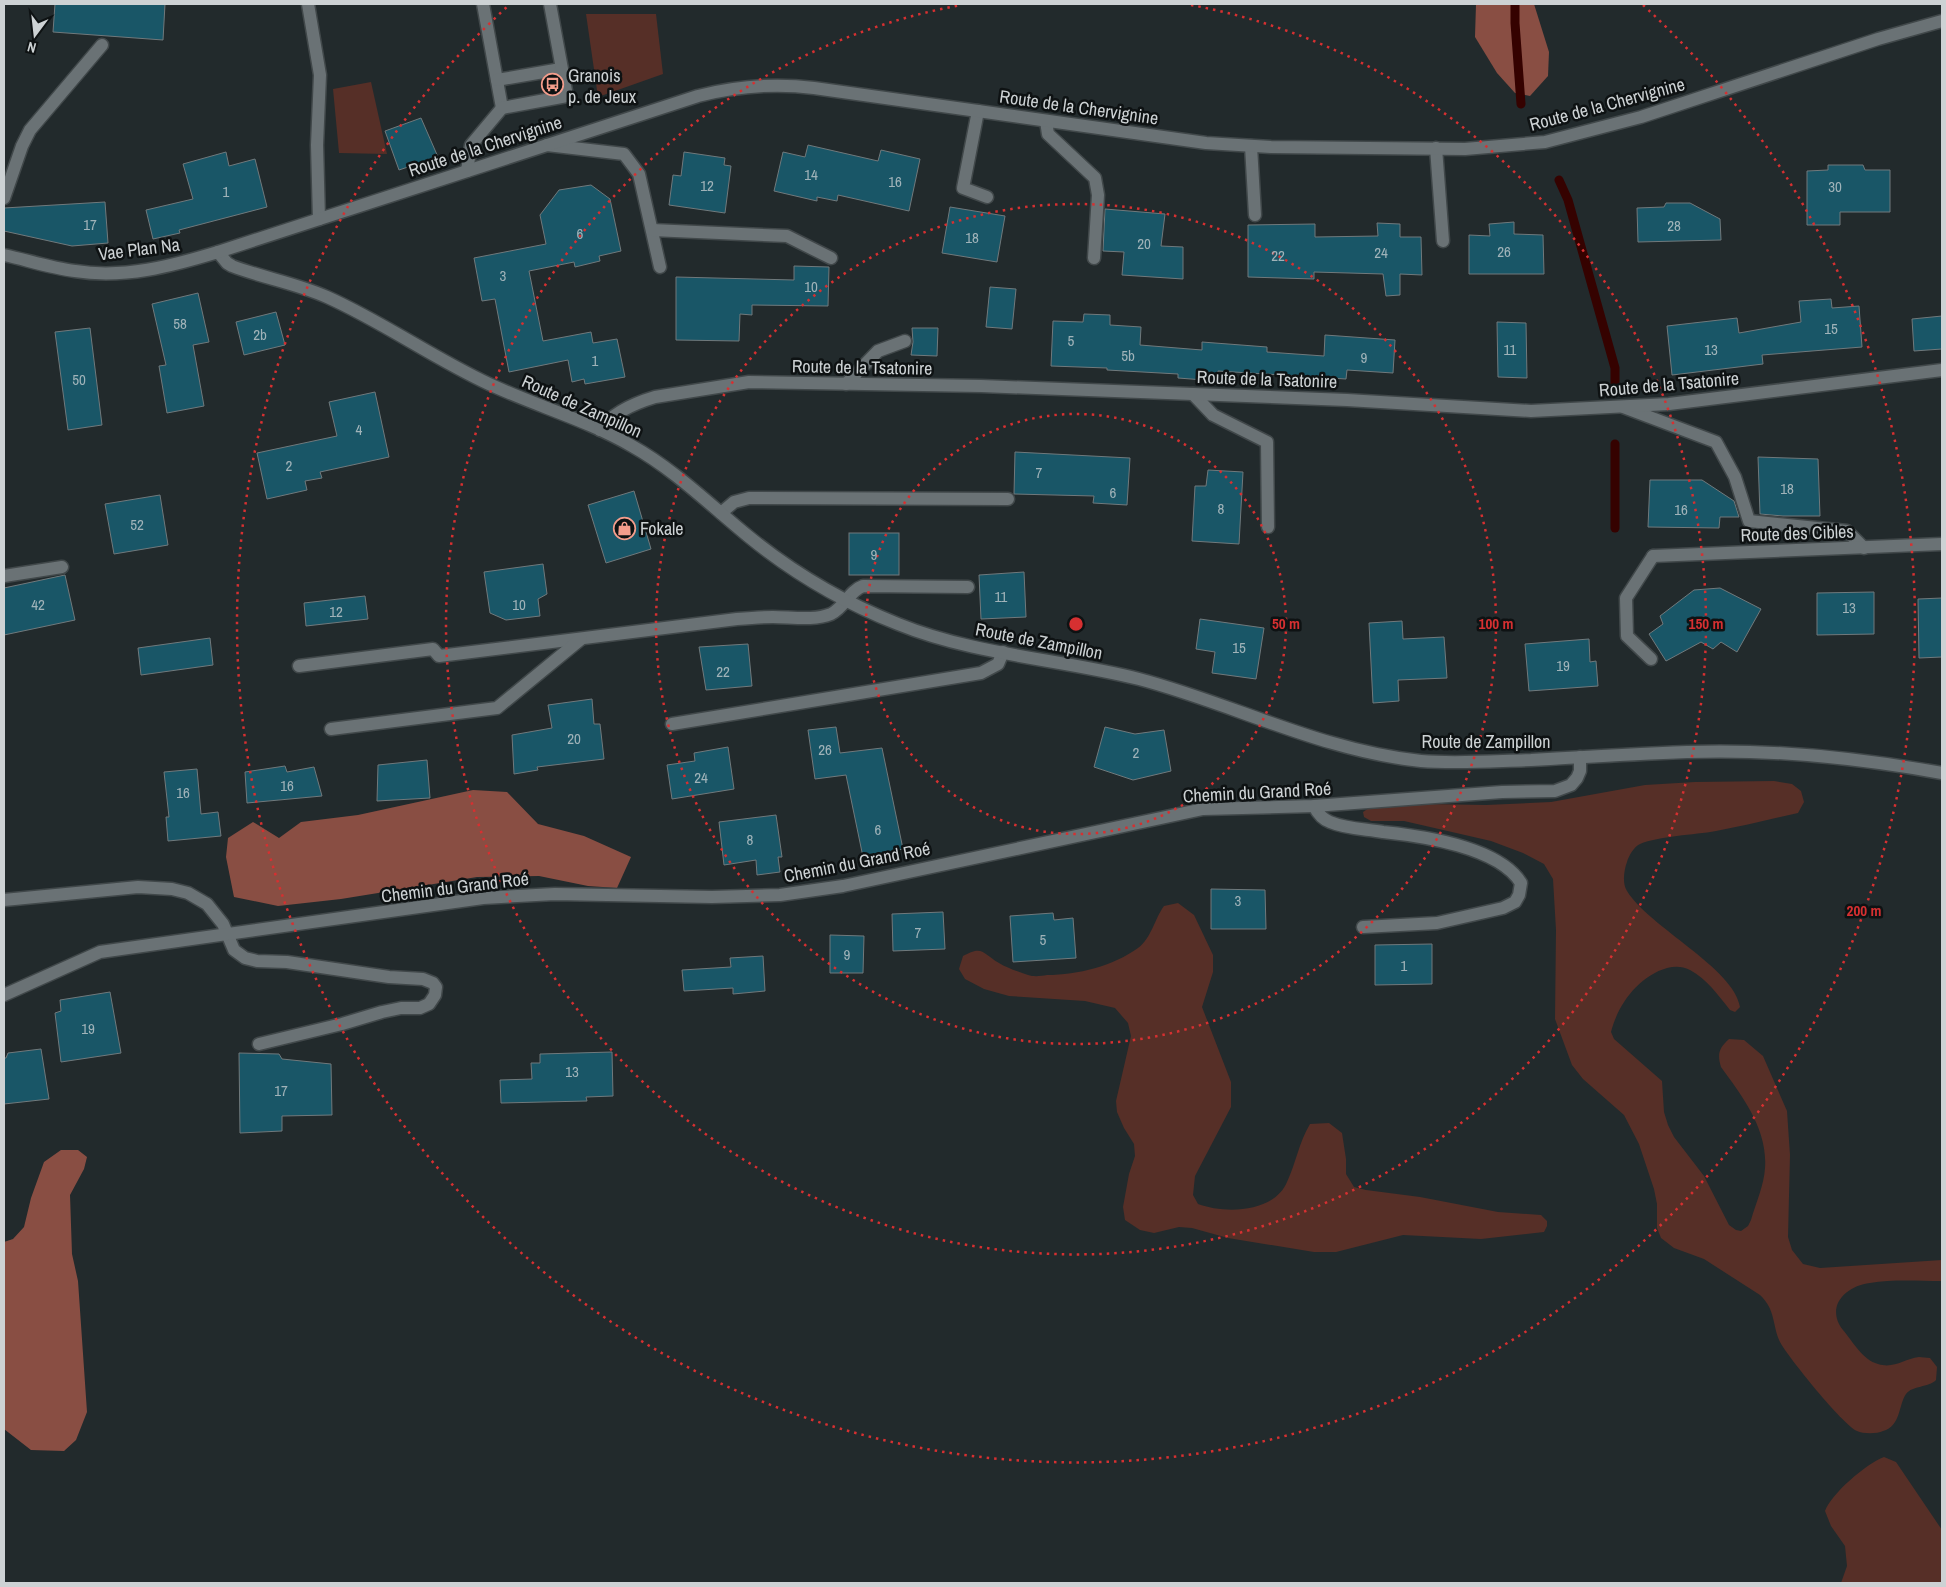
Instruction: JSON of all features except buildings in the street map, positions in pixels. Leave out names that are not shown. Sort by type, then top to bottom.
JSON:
[{"type":"street","points":[[308,4],[320,75],[317,145],[319,218]]},
{"type":"street","points":[[483,4],[502,108]]},
{"type":"street","points":[[467,171],[471,145],[502,108],[567,96],[550,4]]},
{"type":"street","name":"Route de la Chervignine","points":[[218,252],[698,96],[752,86],[800,86],[1206,143],[1251,146],[1465,149],[1504,147],[1562,138],[1642,117],[1878,39],[1942,21]]},
{"type":"street","points":[[4,198],[22,146],[30,130],[102,45]]},
{"type":"street","points":[[497,80],[562,68]]},
{"type":"street","points":[[978,110],[963,188],[987,198]]},
{"type":"street","points":[[1046,121],[1048,134],[1095,178],[1098,196],[1094,258]]},
{"type":"street","points":[[547,145],[624,154],[639,174],[660,267]]},
{"type":"street","points":[[1251,146],[1255,215]]},
{"type":"street","points":[[1436,148],[1443,241]]},
{"type":"street","points":[[652,230],[787,236],[831,258]]},
{"type":"street","name":"Vae Plan Na","points":[[4,255],[75,271],[106,273],[166,267],[218,252]]},
{"type":"street","name":"Route de Zampillon","points":[[218,252],[232,266],[306,287],[325,295],[477,378],[600,430],[633,447],[692,488],[746,534],[786,564],[848,600],[897,624],[947,640],[1143,680],[1310,737],[1379,754],[1421,761],[1478,762],[1692,752],[1788,754],[1860,761],[1942,774]]},
{"type":"street","points":[[846,384],[878,351],[905,341]]},
{"type":"street","name":"Route de la Tsatonire","points":[[600,430],[609,419],[642,401],[655,397],[749,382],[981,386],[1347,400],[1531,411],[1669,404],[1942,370]]},
{"type":"street","points":[[1193,394],[1213,415],[1267,442],[1268,527]]},
{"type":"street","points":[[1623,406],[1716,442],[1735,477],[1749,521],[1847,531],[1864,548]]},
{"type":"street","points":[[721,513],[734,502],[749,498],[1008,499]]},
{"type":"street","name":"Route des Cibles","points":[[1651,659],[1627,636],[1626,598],[1653,556],[1942,544]]},
{"type":"street","points":[[4,576],[62,567]]},
{"type":"street","points":[[299,666],[433,649],[439,656],[737,619],[820,617],[834,612],[848,600],[853,591],[863,586],[968,587]]},
{"type":"street","points":[[331,729],[497,708],[581,639]]},
{"type":"street","points":[[672,724],[981,673],[998,664],[1003,652]]},
{"type":"street","name":"Chemin du Grand Roé","points":[[4,995],[100,952],[482,898],[555,894],[712,897],[780,895],[843,886],[1203,809],[1314,806],[1502,792],[1555,791],[1571,785],[1577,778],[1580,757]]},
{"type":"street","points":[[1314,806],[1321,817],[1337,825],[1425,838],[1477,852],[1507,868],[1521,883],[1519,895],[1515,902],[1502,908],[1437,923],[1363,928]]},
{"type":"street","points":[[4,900],[138,887],[172,889],[188,893],[207,904],[217,915],[238,955],[256,962],[287,962],[389,977],[423,979],[433,983],[436,987],[435,995],[429,1004],[420,1008],[401,1008],[382,1012],[259,1044]]},
{"type":"shaded area","points":[[1476,4],[1534,4],[1549,52],[1548,76],[1530,96],[1515,93],[1497,73],[1475,37]]},
{"type":"shaded area","points":[[586,14],[656,14],[663,74],[598,97]]},
{"type":"shaded area","points":[[371,82],[387,154],[339,153],[333,89]]},
{"type":"shaded area","points":[[1774,781],[1792,784],[1801,791],[1804,802],[1798,813],[1716,831],[1648,841],[1638,845],[1632,852],[1624,873],[1625,888],[1638,905],[1723,977],[1734,992],[1740,1007],[1735,1012],[1730,1010],[1717,993],[1696,974],[1681,967],[1670,967],[1647,977],[1631,992],[1619,1011],[1611,1032],[1614,1039],[1662,1081],[1664,1112],[1668,1125],[1674,1137],[1704,1176],[1729,1225],[1736,1230],[1741,1231],[1748,1226],[1751,1220],[1763,1181],[1765,1154],[1758,1127],[1752,1114],[1721,1067],[1720,1052],[1723,1045],[1729,1039],[1744,1040],[1763,1056],[1787,1111],[1790,1155],[1788,1237],[1792,1250],[1803,1264],[1820,1268],[1942,1260],[1942,1281],[1906,1280],[1861,1285],[1846,1293],[1840,1299],[1837,1306],[1838,1322],[1868,1359],[1878,1364],[1889,1365],[1914,1358],[1930,1358],[1937,1367],[1936,1380],[1933,1383],[1909,1391],[1903,1399],[1893,1425],[1877,1433],[1857,1431],[1840,1417],[1816,1390],[1780,1342],[1769,1306],[1760,1295],[1704,1259],[1674,1248],[1661,1238],[1657,1228],[1657,1204],[1654,1189],[1639,1144],[1624,1115],[1583,1079],[1572,1065],[1555,1019],[1556,930],[1553,879],[1544,864],[1523,853],[1491,841],[1404,821],[1371,821],[1364,817],[1363,812],[1369,808],[1423,804],[1486,805],[1551,802],[1645,785]]},
{"type":"shaded area","points":[[473,790],[507,792],[538,824],[584,836],[631,857],[617,888],[588,886],[539,876],[477,877],[341,899],[278,906],[234,897],[226,857],[228,838],[253,822],[279,838],[301,822],[358,815]]},
{"type":"shaded area","points":[[1178,903],[1194,915],[1213,955],[1213,972],[1202,1007],[1231,1082],[1231,1107],[1195,1176],[1193,1195],[1198,1204],[1235,1210],[1260,1205],[1271,1200],[1281,1192],[1287,1182],[1310,1124],[1329,1123],[1342,1133],[1346,1174],[1354,1187],[1498,1212],[1541,1215],[1547,1221],[1544,1232],[1481,1239],[1403,1235],[1336,1252],[1314,1252],[1228,1238],[1192,1228],[1179,1227],[1154,1233],[1140,1230],[1125,1220],[1123,1207],[1129,1174],[1135,1156],[1134,1144],[1117,1112],[1116,1101],[1131,1036],[1128,1023],[1115,1008],[1085,1001],[1009,996],[984,989],[965,979],[959,969],[963,956],[975,951],[985,953],[1006,967],[1033,976],[1071,973],[1095,968],[1118,960],[1138,948],[1150,934],[1164,906]]},
{"type":"shaded area","points":[[61,1150],[78,1150],[87,1157],[84,1169],[70,1195],[72,1254],[78,1281],[87,1412],[76,1440],[64,1451],[31,1450],[4,1429],[4,1242],[13,1239],[24,1227],[31,1198],[44,1162]]},
{"type":"shaded area","points":[[1884,1457],[1896,1462],[1942,1530],[1942,1583],[1841,1583],[1847,1566],[1845,1546],[1831,1526],[1825,1511],[1835,1496],[1850,1480],[1868,1466]]},
{"type":"waterway","points":[[1515,4],[1521,104]]},
{"type":"waterway","points":[[1559,180],[1568,200],[1615,368],[1615,384]]},
{"type":"waterway","points":[[1615,444],[1615,528]]},
{"type":"place","name":"Granois p. de Jeux","points":[[552,85]]},
{"type":"place","name":"Fokale","points":[[624,528]]}]
